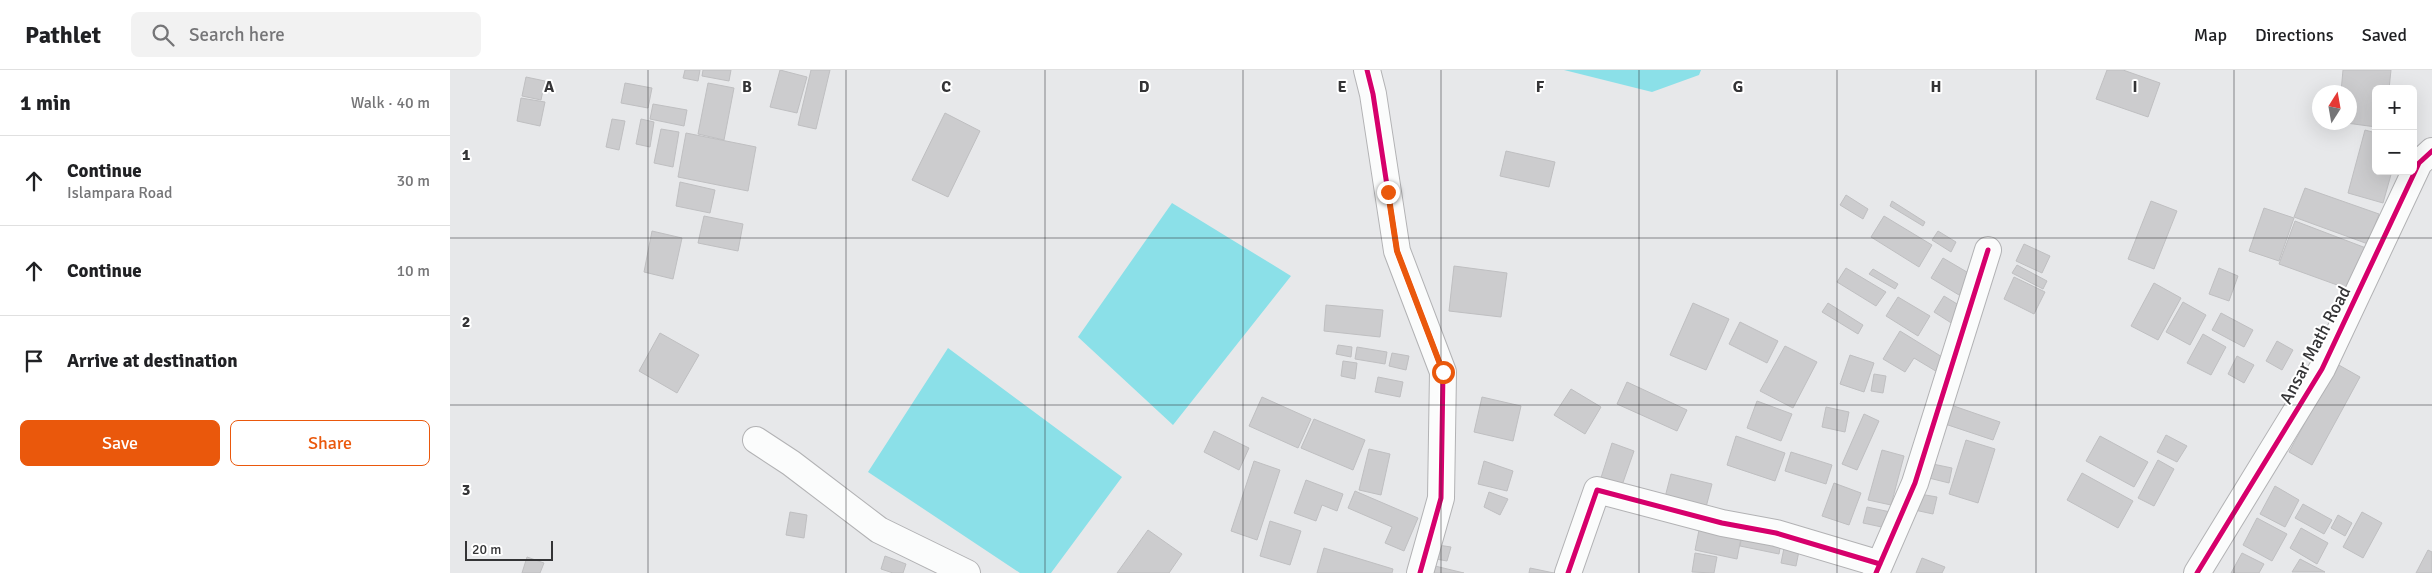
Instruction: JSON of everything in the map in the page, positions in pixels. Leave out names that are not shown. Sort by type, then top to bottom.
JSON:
[{"type":"street","points":[[1367,70],[1373,94],[1397,251],[1443,372],[1441,498],[1420,573]]},
{"type":"street","name":"Ansar Math Road","points":[[2198,573],[2322,369],[2419,163],[2432,151]]},
{"type":"street","points":[[1568,573],[1597,490],[1722,523],[1776,534],[1878,569],[1918,474],[1988,250]]},
{"type":"street","points":[[756,440],[791,463],[879,530],[967,573]]},
{"type":"water","points":[[1564,70],[1701,70],[1699,75],[1652,92]]},
{"type":"water","points":[[1172,203],[1291,276],[1173,425],[1078,337]]},
{"type":"water","points":[[948,348],[1122,477],[1051,573],[1020,573],[868,472]]},
{"type":"building","points":[[685,70],[700,70],[698,81],[683,78]]},
{"type":"building","points":[[703,70],[731,70],[729,81],[702,76]]},
{"type":"building","points":[[780,70],[807,77],[797,113],[770,107]]},
{"type":"building","points":[[811,70],[830,70],[816,129],[798,125]]},
{"type":"building","points":[[2107,70],[2123,70],[2160,83],[2148,117],[2096,99]]},
{"type":"building","points":[[2343,70],[2391,70],[2389,85],[2372,85],[2372,126],[2357,124],[2357,85],[2342,85]]},
{"type":"building","points":[[526,77],[545,81],[541,100],[522,96]]},
{"type":"building","points":[[625,83],[652,88],[648,108],[621,103]]},
{"type":"building","points":[[708,83],[734,88],[724,140],[698,134]]},
{"type":"building","points":[[521,98],[545,102],[540,126],[517,121]]},
{"type":"building","points":[[653,104],[687,110],[684,126],[650,119]]},
{"type":"building","points":[[945,113],[980,131],[948,197],[912,180]]},
{"type":"building","points":[[612,119],[625,121],[619,150],[606,147]]},
{"type":"building","points":[[641,119],[654,122],[650,147],[636,144]]},
{"type":"building","points":[[661,129],[679,132],[673,167],[654,163]]},
{"type":"building","points":[[2365,130],[2372,132],[2372,175],[2391,175],[2383,203],[2348,193]]},
{"type":"building","points":[[686,133],[756,147],[748,191],[678,177]]},
{"type":"building","points":[[1506,151],[1555,162],[1549,187],[1500,176]]},
{"type":"building","points":[[680,182],[715,190],[710,213],[676,206]]},
{"type":"building","points":[[2305,188],[2379,214],[2368,244],[2294,217]]},
{"type":"building","points":[[1846,195],[1868,209],[1863,219],[1840,205]]},
{"type":"building","points":[[1892,201],[1925,222],[1923,226],[1890,206]]},
{"type":"building","points":[[2151,201],[2177,211],[2154,269],[2128,259]]},
{"type":"building","points":[[2264,208],[2294,218],[2279,261],[2249,251]]},
{"type":"building","points":[[704,216],[743,224],[738,251],[698,243]]},
{"type":"building","points":[[1884,216],[1932,245],[1919,267],[1871,237]]},
{"type":"building","points":[[2295,221],[2366,248],[2351,290],[2279,264]]},
{"type":"building","points":[[652,231],[682,238],[673,279],[644,272]]},
{"type":"building","points":[[1938,231],[1956,242],[1951,252],[1932,240]]},
{"type":"building","points":[[2024,244],[2050,256],[2042,273],[2016,261]]},
{"type":"building","points":[[1943,258],[1972,275],[1959,295],[1931,278]]},
{"type":"building","points":[[2017,265],[2047,281],[2043,289],[2012,273]]},
{"type":"building","points":[[1454,266],[1507,273],[1501,317],[1449,311]]},
{"type":"building","points":[[1846,268],[1886,292],[1876,306],[1837,282]]},
{"type":"building","points":[[2219,268],[2238,276],[2229,301],[2209,294]]},
{"type":"building","points":[[1873,269],[1898,284],[1895,289],[1869,274]]},
{"type":"building","points":[[2014,277],[2045,292],[2034,314],[2004,299]]},
{"type":"building","points":[[2154,283],[2181,298],[2158,340],[2131,326]]},
{"type":"building","points":[[1944,296],[1967,310],[1956,326],[1934,312]]},
{"type":"building","points":[[1898,297],[1930,316],[1918,336],[1886,316]]},
{"type":"building","points":[[2183,302],[2206,315],[2190,345],[2166,332]]},
{"type":"building","points":[[1693,303],[1729,319],[1706,370],[1670,355]]},
{"type":"building","points":[[1828,303],[1863,325],[1858,334],[1822,312]]},
{"type":"building","points":[[1326,305],[1383,310],[1380,337],[1324,331]]},
{"type":"building","points":[[2221,313],[2253,330],[2244,347],[2212,330]]},
{"type":"building","points":[[1740,322],[1778,341],[1767,363],[1729,344]]},
{"type":"building","points":[[1900,331],[1947,360],[1939,373],[1914,358],[1905,372],[1883,359]]},
{"type":"building","points":[[660,333],[699,355],[677,393],[639,371]]},
{"type":"building","points":[[2203,334],[2226,347],[2211,375],[2187,363]]},
{"type":"building","points":[[2277,341],[2293,350],[2282,370],[2266,361]]},
{"type":"building","points":[[1338,345],[1352,347],[1351,357],[1336,354]]},
{"type":"building","points":[[1785,346],[1817,362],[1793,408],[1760,391]]},
{"type":"building","points":[[1357,347],[1387,352],[1385,364],[1355,359]]},
{"type":"building","points":[[1392,353],[1409,356],[1406,370],[1389,366]]},
{"type":"building","points":[[1850,355],[1874,363],[1864,392],[1840,384]]},
{"type":"building","points":[[2237,356],[2254,365],[2244,383],[2228,374]]},
{"type":"building","points":[[1343,361],[1357,363],[1355,379],[1341,376]]},
{"type":"building","points":[[2337,364],[2360,377],[2312,465],[2289,452]]},
{"type":"building","points":[[1874,374],[1886,376],[1883,393],[1871,391]]},
{"type":"building","points":[[1378,377],[1403,382],[1400,397],[1375,392]]},
{"type":"building","points":[[1627,382],[1687,410],[1677,431],[1617,404]]},
{"type":"building","points":[[1571,389],[1601,407],[1585,434],[1554,415]]},
{"type":"building","points":[[1262,397],[1311,419],[1298,448],[1249,426]]},
{"type":"building","points":[[1482,397],[1521,406],[1513,441],[1474,432]]},
{"type":"building","points":[[1757,401],[1792,414],[1781,441],[1747,428]]},
{"type":"building","points":[[1948,404],[2000,422],[1993,440],[1942,423]]},
{"type":"building","points":[[1826,407],[1849,412],[1845,432],[1822,427]]},
{"type":"building","points":[[1864,414],[1879,421],[1857,470],[1842,464]]},
{"type":"building","points":[[1314,419],[1365,440],[1353,470],[1301,448]]},
{"type":"building","points":[[1214,431],[1249,448],[1239,470],[1204,452]]},
{"type":"building","points":[[2166,435],[2187,446],[2177,462],[2157,452]]},
{"type":"building","points":[[1736,436],[1785,453],[1775,481],[1727,465]]},
{"type":"building","points":[[2100,436],[2148,462],[2134,487],[2086,461]]},
{"type":"building","points":[[1966,440],[1995,449],[1978,503],[1949,494]]},
{"type":"building","points":[[1612,443],[1634,451],[1620,491],[1599,484]]},
{"type":"building","points":[[1369,449],[1390,454],[1381,495],[1359,490]]},
{"type":"building","points":[[1882,450],[1904,456],[1891,505],[1868,500]]},
{"type":"building","points":[[1791,452],[1832,465],[1826,484],[1785,471]]},
{"type":"building","points":[[2158,460],[2174,469],[2154,506],[2138,498]]},
{"type":"building","points":[[1254,461],[1280,470],[1257,540],[1231,531]]},
{"type":"building","points":[[1484,461],[1513,471],[1507,491],[1478,484]]},
{"type":"building","points":[[1928,463],[1952,468],[1949,483],[1925,477]]},
{"type":"building","points":[[2082,473],[2133,501],[2118,528],[2067,500]]},
{"type":"building","points":[[1671,474],[1712,484],[1704,515],[1663,505]]},
{"type":"building","points":[[1306,480],[1343,494],[1337,511],[1322,505],[1316,521],[1294,513]]},
{"type":"building","points":[[1834,483],[1861,493],[1849,525],[1822,516]]},
{"type":"building","points":[[2275,486],[2299,500],[2285,527],[2260,514]]},
{"type":"building","points":[[1355,491],[1418,518],[1404,551],[1385,543],[1392,527],[1348,508]]},
{"type":"building","points":[[1489,492],[1508,499],[1500,515],[1484,507]]},
{"type":"building","points":[[1914,493],[1937,497],[1933,514],[1910,509]]},
{"type":"building","points":[[2303,504],[2332,520],[2324,534],[2295,518]]},
{"type":"building","points":[[1867,507],[1895,513],[1891,529],[1863,523]]},
{"type":"building","points":[[790,512],[807,515],[804,538],[786,535]]},
{"type":"building","points":[[2362,512],[2382,523],[2363,558],[2343,547]]},
{"type":"building","points":[[2338,515],[2352,523],[2345,536],[2331,528]]},
{"type":"building","points":[[2257,518],[2287,534],[2272,561],[2243,545]]},
{"type":"building","points":[[1270,521],[1301,531],[1290,565],[1260,556]]},
{"type":"building","points":[[1700,525],[1742,533],[1737,559],[1695,550]]},
{"type":"building","points":[[2301,528],[2328,543],[2317,564],[2290,548]]},
{"type":"building","points":[[1148,530],[1182,554],[1169,573],[1117,573]]},
{"type":"building","points":[[1743,530],[1782,537],[1779,554],[1740,546]]},
{"type":"building","points":[[1785,543],[1800,546],[1796,566],[1781,563]]},
{"type":"building","points":[[1438,545],[1451,547],[1447,561],[1436,559]]},
{"type":"building","points":[[1324,548],[1393,569],[1392,573],[1317,573]]},
{"type":"building","points":[[2428,550],[2432,552],[2432,573],[2416,573]]},
{"type":"building","points":[[1695,553],[1717,557],[1714,573],[1692,572]]},
{"type":"building","points":[[2242,553],[2264,564],[2259,573],[2231,573]]},
{"type":"building","points":[[885,556],[906,564],[903,573],[893,573],[881,569]]},
{"type":"building","points":[[527,557],[544,563],[540,573],[522,573]]},
{"type":"building","points":[[1922,558],[1945,567],[1942,573],[1916,573]]},
{"type":"building","points":[[2300,559],[2325,572],[2292,572]]},
{"type":"building","points":[[1435,566],[1464,573],[1434,573]]},
{"type":"building","points":[[1530,568],[1554,573],[1529,573]]},
{"type":"cycle path","points":[[1367,70],[1373,94],[1397,251],[1443,372],[1441,498],[1420,573]]},
{"type":"cycle path","points":[[2197,573],[2322,369],[2419,163],[2432,151]]},
{"type":"cycle path","points":[[1876,573],[1915,483],[1988,250]]},
{"type":"cycle path","points":[[1568,573],[1597,490],[1722,523],[1776,533],[1880,564]]},
{"type":"route","points":[[1388,192],[1397,251],[1443,372]]}]
